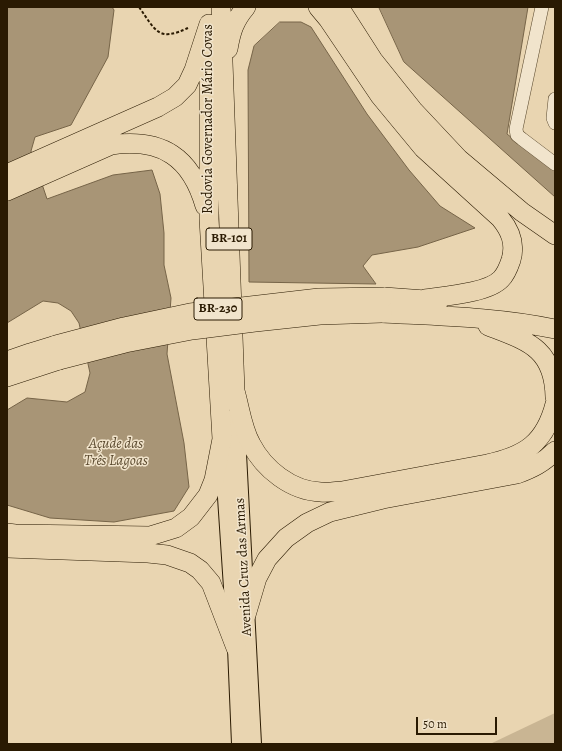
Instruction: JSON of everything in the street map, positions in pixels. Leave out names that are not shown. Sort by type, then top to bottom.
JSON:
[{"type":"highway","name":"BR-101","points":[[221,7],[235,391]]},
{"type":"highway","points":[[223,86],[230,34],[237,17],[246,7]]},
{"type":"highway","points":[[7,356],[30,353],[58,353],[125,343],[192,330],[320,315],[426,299],[481,290],[492,286],[502,279],[512,258],[512,238],[508,228],[500,218],[423,148],[380,96],[328,19],[318,7]]},
{"type":"highway","points":[[339,7],[372,60],[413,110],[459,159],[522,212],[555,235]]},
{"type":"highway","points":[[7,190],[41,168],[175,97],[187,85],[194,70],[209,15]]},
{"type":"highway","name":"Rodovia Governador Mário Covas","points":[[209,15],[209,219],[222,439]]},
{"type":"highway","points":[[7,174],[41,168],[111,145],[129,143],[145,144],[164,149],[181,161],[192,174],[201,190],[209,219]]},
{"type":"highway","points":[[426,299],[525,310],[555,316]]},
{"type":"highway","points":[[383,305],[523,323],[555,329]]},
{"type":"highway","points":[[465,316],[517,337],[533,346],[545,357],[551,369],[555,384],[555,396]]},
{"type":"highway","points":[[7,361],[30,353]]},
{"type":"highway","points":[[7,377],[58,353]]},
{"type":"highway","points":[[235,391],[250,443],[269,470],[298,488],[320,492],[350,489],[506,460],[525,452],[540,438],[551,419],[555,404]]},
{"type":"highway","name":"BR-101","points":[[7,533],[150,536],[176,528],[191,517],[208,495],[214,480],[222,439]]},
{"type":"highway","points":[[246,615],[257,578],[267,559],[286,538],[307,523],[330,512],[383,499],[517,474],[544,462],[555,451]]},
{"type":"highway","points":[[7,548],[148,552],[167,555],[190,563],[200,570],[212,583],[236,648]]},
{"type":"main road","name":"Avenida Cruz das Armas","points":[[235,391],[253,744]]},
{"type":"main road","name":"Avenida Cruz das Armas","points":[[222,439],[236,648],[240,744]]},
{"type":"lane","points":[[542,7],[516,129],[517,135],[555,164]]},
{"type":"lane","points":[[555,99],[553,108],[553,118],[555,123]]},
{"type":"path","points":[[140,7],[159,32],[168,35],[188,28]]},
{"type":"shaded area","points":[[555,713],[555,744],[490,744]]},
{"type":"water","name":"Açude das Três Lagoas","points":[[7,7],[112,7],[114,10],[108,57],[71,125],[35,137],[31,151],[47,199],[113,175],[152,170],[160,194],[164,233],[164,265],[171,298],[167,354],[184,443],[189,487],[174,511],[114,522],[50,518],[7,505],[7,410],[27,398],[67,402],[85,392],[90,373],[79,323],[71,311],[58,303],[43,301],[7,323]]},
{"type":"water","points":[[379,7],[528,7],[507,134],[555,171],[555,197],[404,62]]},
{"type":"water","points":[[280,22],[301,22],[311,27],[367,114],[409,170],[440,206],[475,228],[418,247],[372,255],[363,266],[376,284],[249,282],[248,70],[254,46]]}]
